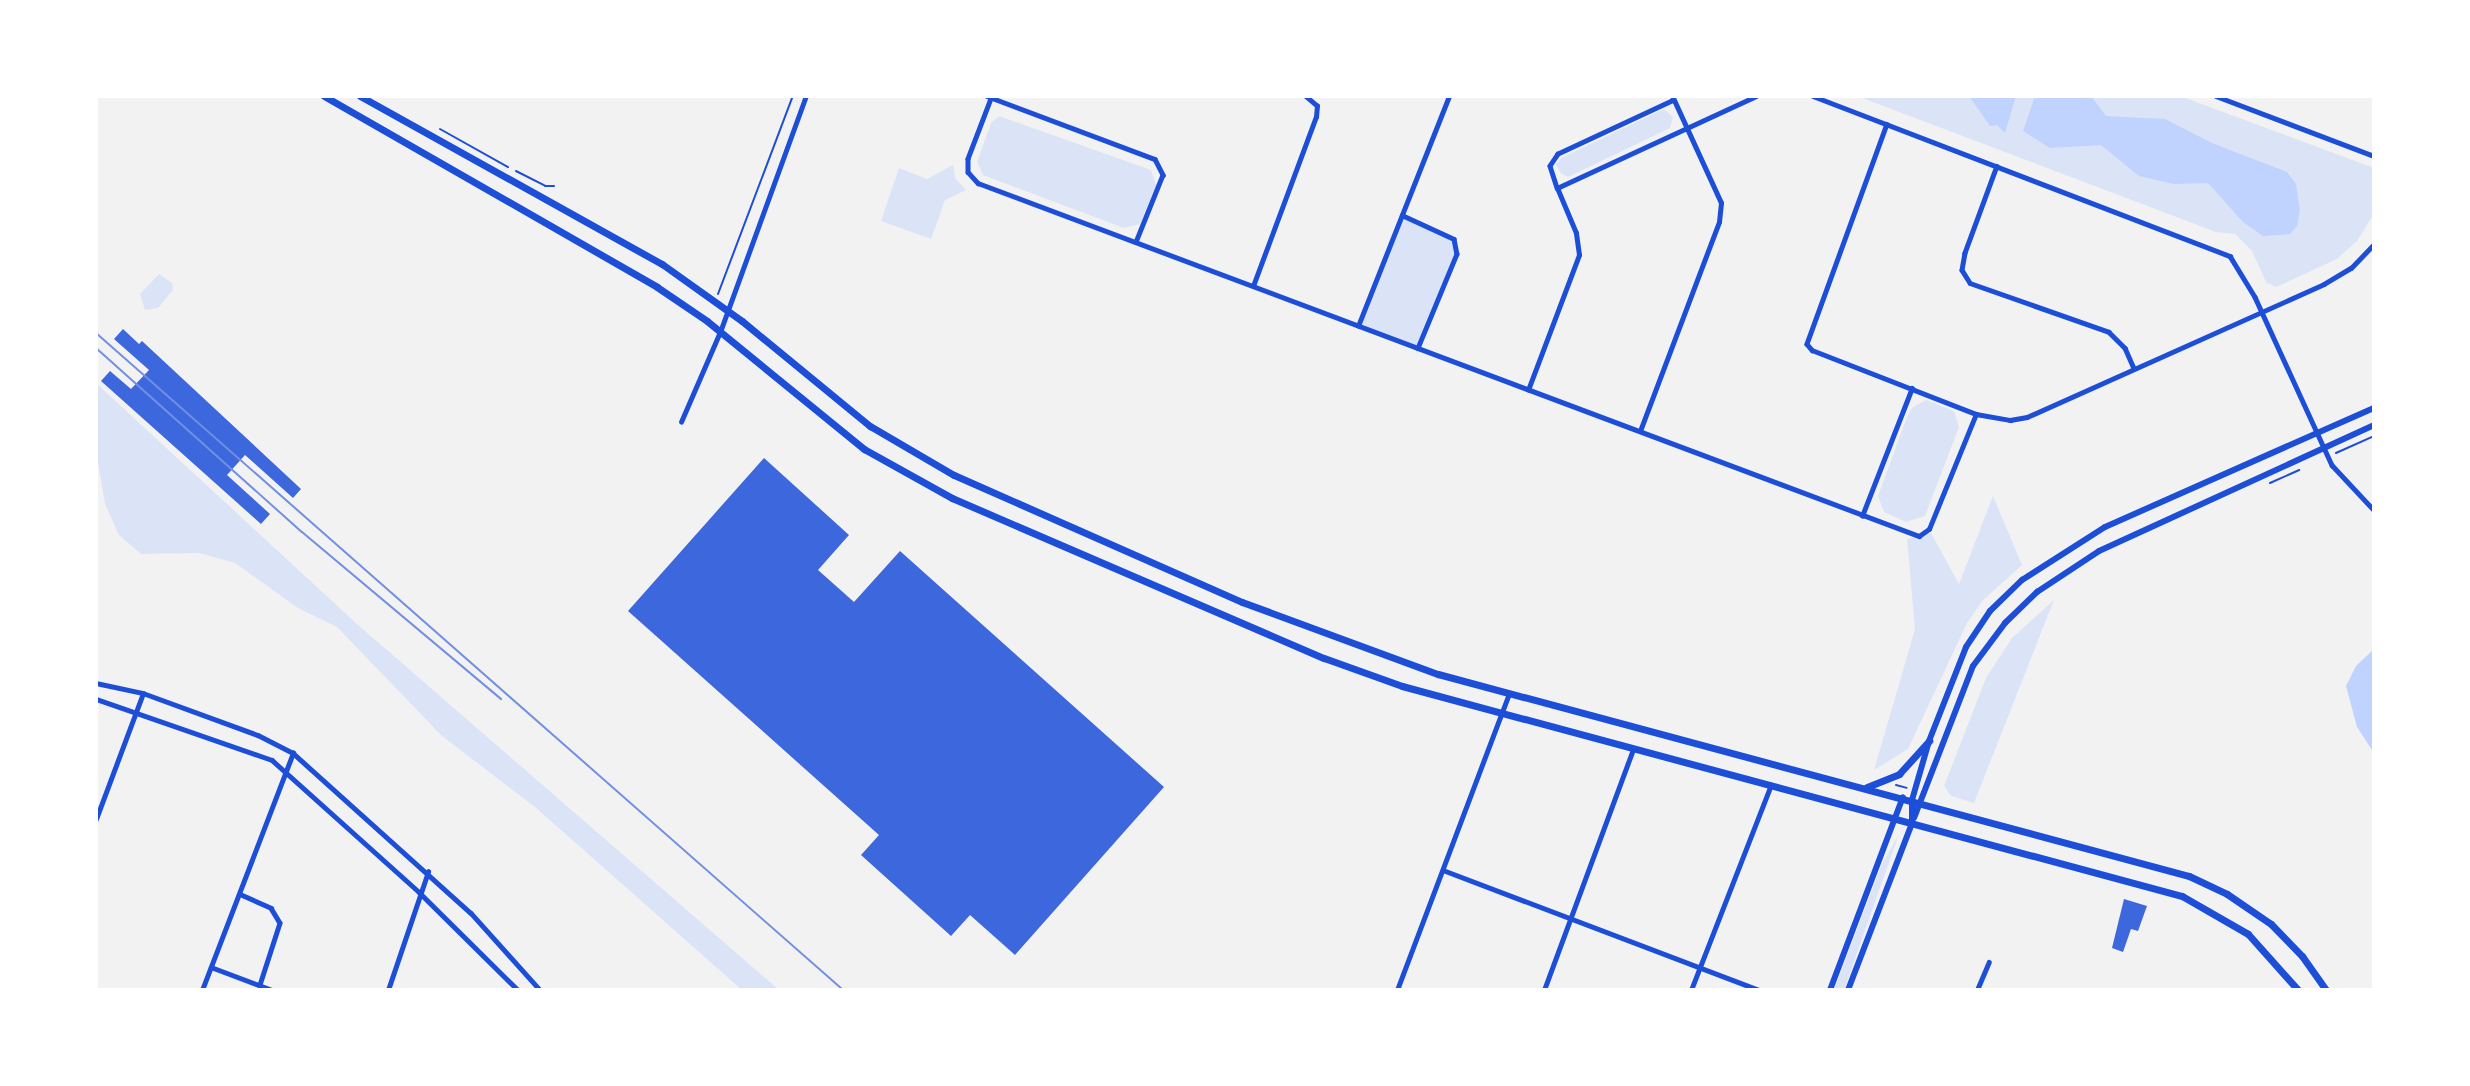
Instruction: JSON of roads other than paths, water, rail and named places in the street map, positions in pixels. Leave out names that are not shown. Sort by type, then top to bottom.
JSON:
[{"type":"main road","points":[[324,96],[589,245],[720,332],[863,449],[926,486],[1324,658],[1501,715],[1771,785],[2195,901],[2248,934],[2298,990]]},
{"type":"main road","points":[[360,96],[616,236],[727,310],[862,420],[935,466],[1297,624],[1407,664],[1903,797],[2210,884],[2278,930],[2326,990]]},
{"type":"main road","points":[[1848,990],[1912,823],[1928,741],[1970,638],[1996,604],[2031,572],[2105,527],[2374,408]]},
{"type":"main road","points":[[1916,801],[1973,666],[2005,623],[2037,592],[2089,556],[2374,425]]},
{"type":"main road","points":[[1867,788],[1899,774],[1928,741]]},
{"type":"main road","points":[[1830,990],[1903,797]]},
{"type":"street","points":[[681,422],[720,332],[806,96]]},
{"type":"street","points":[[1253,286],[1316,117],[1317,106],[1305,96]]},
{"type":"street","points":[[1358,326],[1449,96]]},
{"type":"street","points":[[1557,188],[1756,96]]},
{"type":"street","points":[[1813,96],[2230,256],[2262,311],[2316,433],[2338,475],[2374,510]]},
{"type":"street","points":[[2216,96],[2374,156]]},
{"type":"street","points":[[1136,242],[1164,176],[1155,159],[990,97],[968,159],[968,172],[978,183],[1862,516],[1923,534],[1976,414]]},
{"type":"street","points":[[1528,390],[1579,255],[1576,233],[1550,166],[1558,154],[1673,98],[1721,203],[1718,222],[1640,431]]},
{"type":"street","points":[[1887,124],[1808,344],[1812,350],[1976,414],[2017,420],[2324,284],[2351,268],[2374,244]]},
{"type":"street","points":[[1997,166],[1965,253],[1962,270],[1970,283],[2109,332],[2125,348],[2134,368]]},
{"type":"street","points":[[1402,215],[1454,239],[1457,254],[1418,349]]},
{"type":"street","points":[[1862,516],[1912,388]]},
{"type":"street","points":[[96,683],[143,693],[258,735],[293,753],[471,912],[540,990]]},
{"type":"street","points":[[96,819],[143,693]]},
{"type":"street","points":[[1397,990],[1509,693]]},
{"type":"street","points":[[96,699],[272,760],[419,891],[518,990]]},
{"type":"street","points":[[1544,990],[1633,749]]},
{"type":"street","points":[[202,990],[293,753]]},
{"type":"street","points":[[1691,990],[1771,785]]},
{"type":"street","points":[[1443,870],[1700,965],[1759,990]]},
{"type":"street","points":[[388,990],[419,891],[428,872]]},
{"type":"street","points":[[240,894],[271,908],[280,923],[260,985]]},
{"type":"street","points":[[1977,990],[1989,962]]},
{"type":"street","points":[[211,967],[272,990]]},
{"type":"water","points":[[1969,96],[2016,96],[2005,133],[1997,125],[1990,126]]},
{"type":"water","points":[[2035,96],[2091,96],[2106,116],[2165,119],[2212,143],[2287,172],[2296,184],[2300,210],[2297,226],[2290,234],[2263,236],[2243,222],[2208,183],[2174,184],[2139,176],[2101,145],[2050,148],[2023,131]]},
{"type":"water","points":[[2374,649],[2374,753],[2357,727],[2346,686],[2356,666]]},
{"type":"tram line","points":[[96,333],[843,990]]},
{"type":"tram line","points":[[96,348],[302,532],[501,699]]}]
